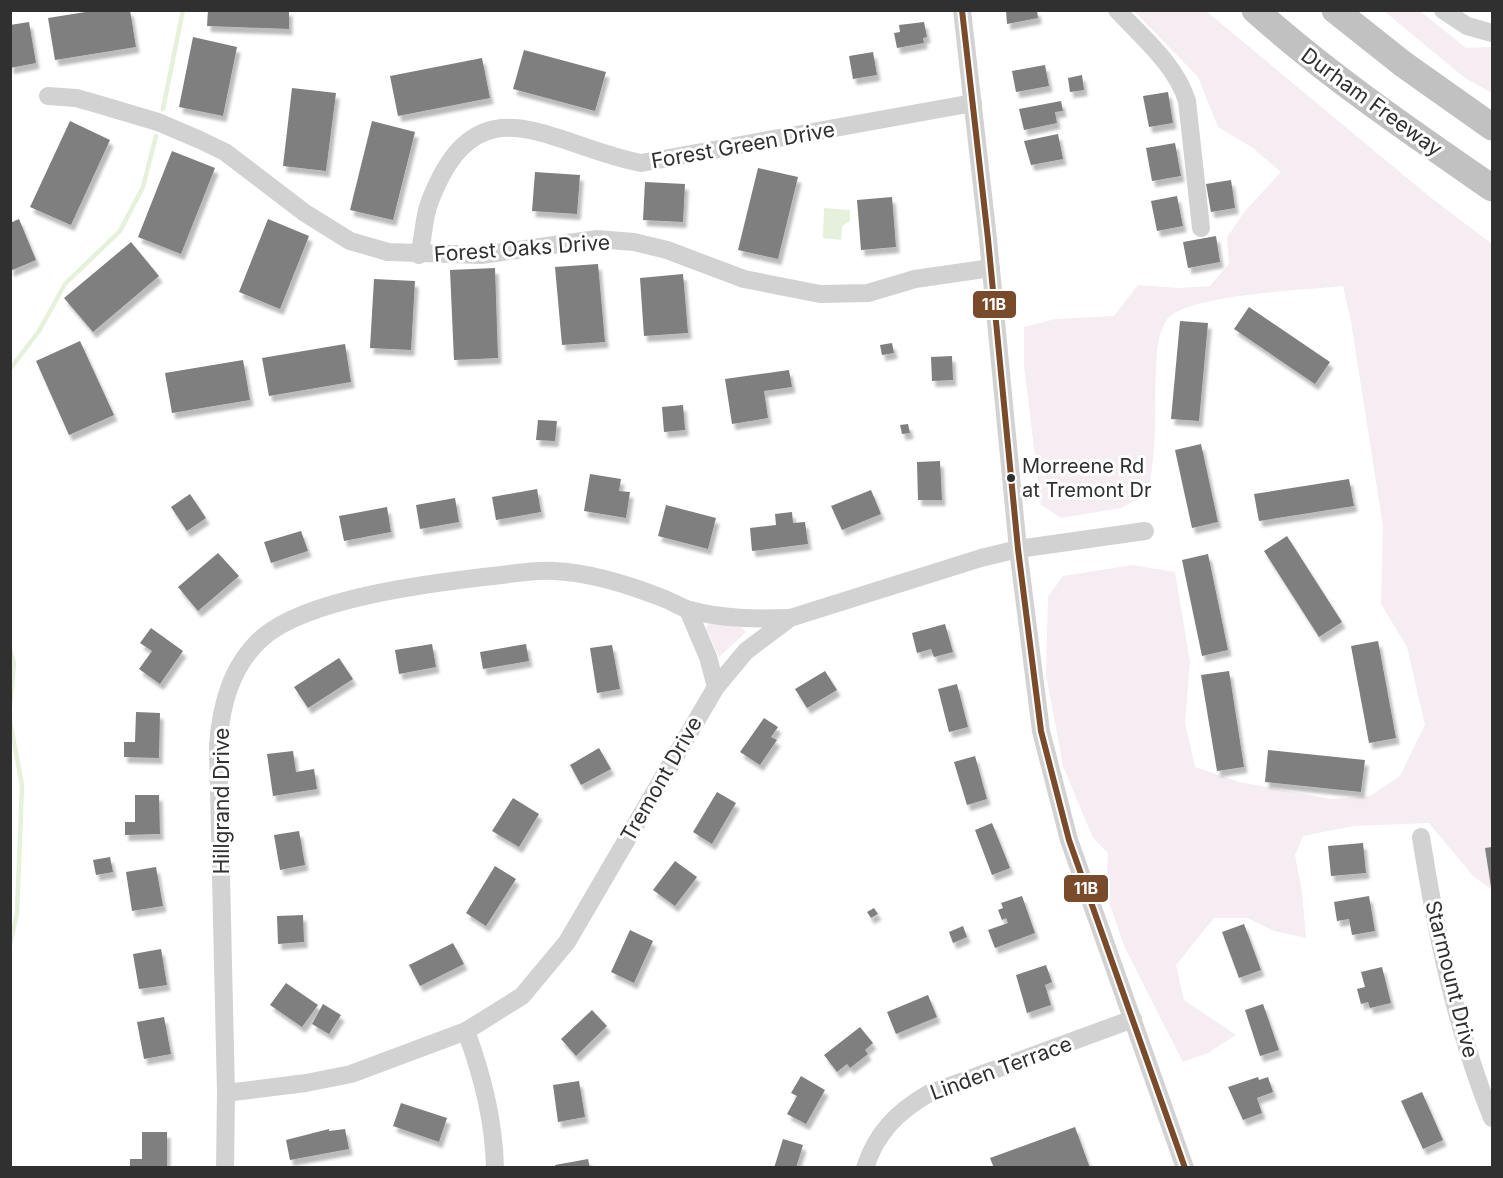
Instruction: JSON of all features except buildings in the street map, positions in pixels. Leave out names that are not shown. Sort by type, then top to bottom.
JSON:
[{"type":"highway","name":"Durham Freeway","points":[[1255,10],[1352,89],[1492,188]]},
{"type":"highway","points":[[1335,10],[1492,127]]},
{"type":"highway","points":[[1455,101],[1492,118]]},
{"type":"street","points":[[962,10],[1033,681],[1052,782],[1069,840],[1185,1167]]},
{"type":"street","points":[[1117,10],[1153,49],[1183,87],[1187,101],[1201,228]]},
{"type":"street","points":[[1443,10],[1467,26],[1492,33]]},
{"type":"street","name":"Forest Oaks Drive","points":[[48,96],[76,98],[158,122],[225,152],[305,213],[350,241],[388,252],[419,255],[481,255],[597,239],[634,242],[667,250],[744,279],[820,294],[868,293],[915,279],[991,268]]},
{"type":"street","name":"Forest Green Drive","points":[[419,255],[425,217],[445,169],[464,144],[476,135],[500,126],[533,130],[606,156],[641,164],[973,103]]},
{"type":"street","name":"Tremont Drive","points":[[226,1092],[306,1083],[351,1074],[466,1031],[498,1014],[522,996],[567,942],[716,687],[746,651],[790,618],[981,558],[1018,549],[1145,531]]},
{"type":"street","name":"Hillgrand Drive","points":[[225,1167],[226,1092],[218,745],[224,704],[232,680],[246,656],[261,640],[275,628],[320,608],[448,581],[554,570],[607,579],[688,610],[756,620],[790,618]]},
{"type":"street","points":[[688,610],[708,657],[716,687]]},
{"type":"street","name":"Starmount Drive","points":[[1421,837],[1438,932],[1466,1041],[1492,1118]]},
{"type":"street","name":"Linden Terrace","points":[[865,1167],[884,1129],[909,1105],[928,1094],[1133,1019]]},
{"type":"street","points":[[466,1031],[484,1090],[494,1140],[495,1167]]},
{"type":"shaded area","points":[[1134,11],[1206,11],[1430,197],[1492,244],[1492,890],[1473,876],[1429,823],[1353,826],[1303,836],[1295,855],[1302,892],[1306,938],[1274,931],[1247,918],[1214,918],[1176,965],[1184,1000],[1236,1035],[1208,1053],[1183,1062],[1125,948],[1106,894],[1108,853],[1093,838],[1063,766],[1046,674],[1048,597],[1063,576],[1133,565],[1175,572],[1190,662],[1185,723],[1195,767],[1239,782],[1331,799],[1370,796],[1400,776],[1425,725],[1407,647],[1381,604],[1383,526],[1351,322],[1343,286],[1224,298],[1200,303],[1168,318],[1158,343],[1155,438],[1147,494],[1121,508],[1061,518],[1041,505],[1024,366],[1024,327],[1055,319],[1114,316],[1138,285],[1179,288],[1210,286],[1229,264],[1227,237],[1245,211],[1281,172],[1253,148],[1218,127],[1198,77]]},
{"type":"shaded area","points":[[1384,11],[1420,11],[1466,48],[1492,47],[1492,93],[1465,78]]},
{"type":"shaded area","points":[[824,208],[850,210],[850,221],[842,226],[841,240],[823,238]]},
{"type":"shaded area","points":[[709,623],[741,627],[746,632],[719,657],[706,628]]},
{"type":"waterway","points":[[163,109],[183,10]]},
{"type":"waterway","points":[[10,369],[39,331],[65,284],[120,231],[143,187],[156,136]]},
{"type":"waterway","points":[[10,649],[14,663],[10,707]]},
{"type":"waterway","points":[[10,721],[22,785],[17,913],[10,945]]},
{"type":"transit line","name":"11B","points":[[962,10],[988,239],[1018,549],[1041,731],[1069,840],[1185,1168]]},
{"type":"place","name":"Morreene Rd at Tremont Dr","points":[[1011,478]]}]
